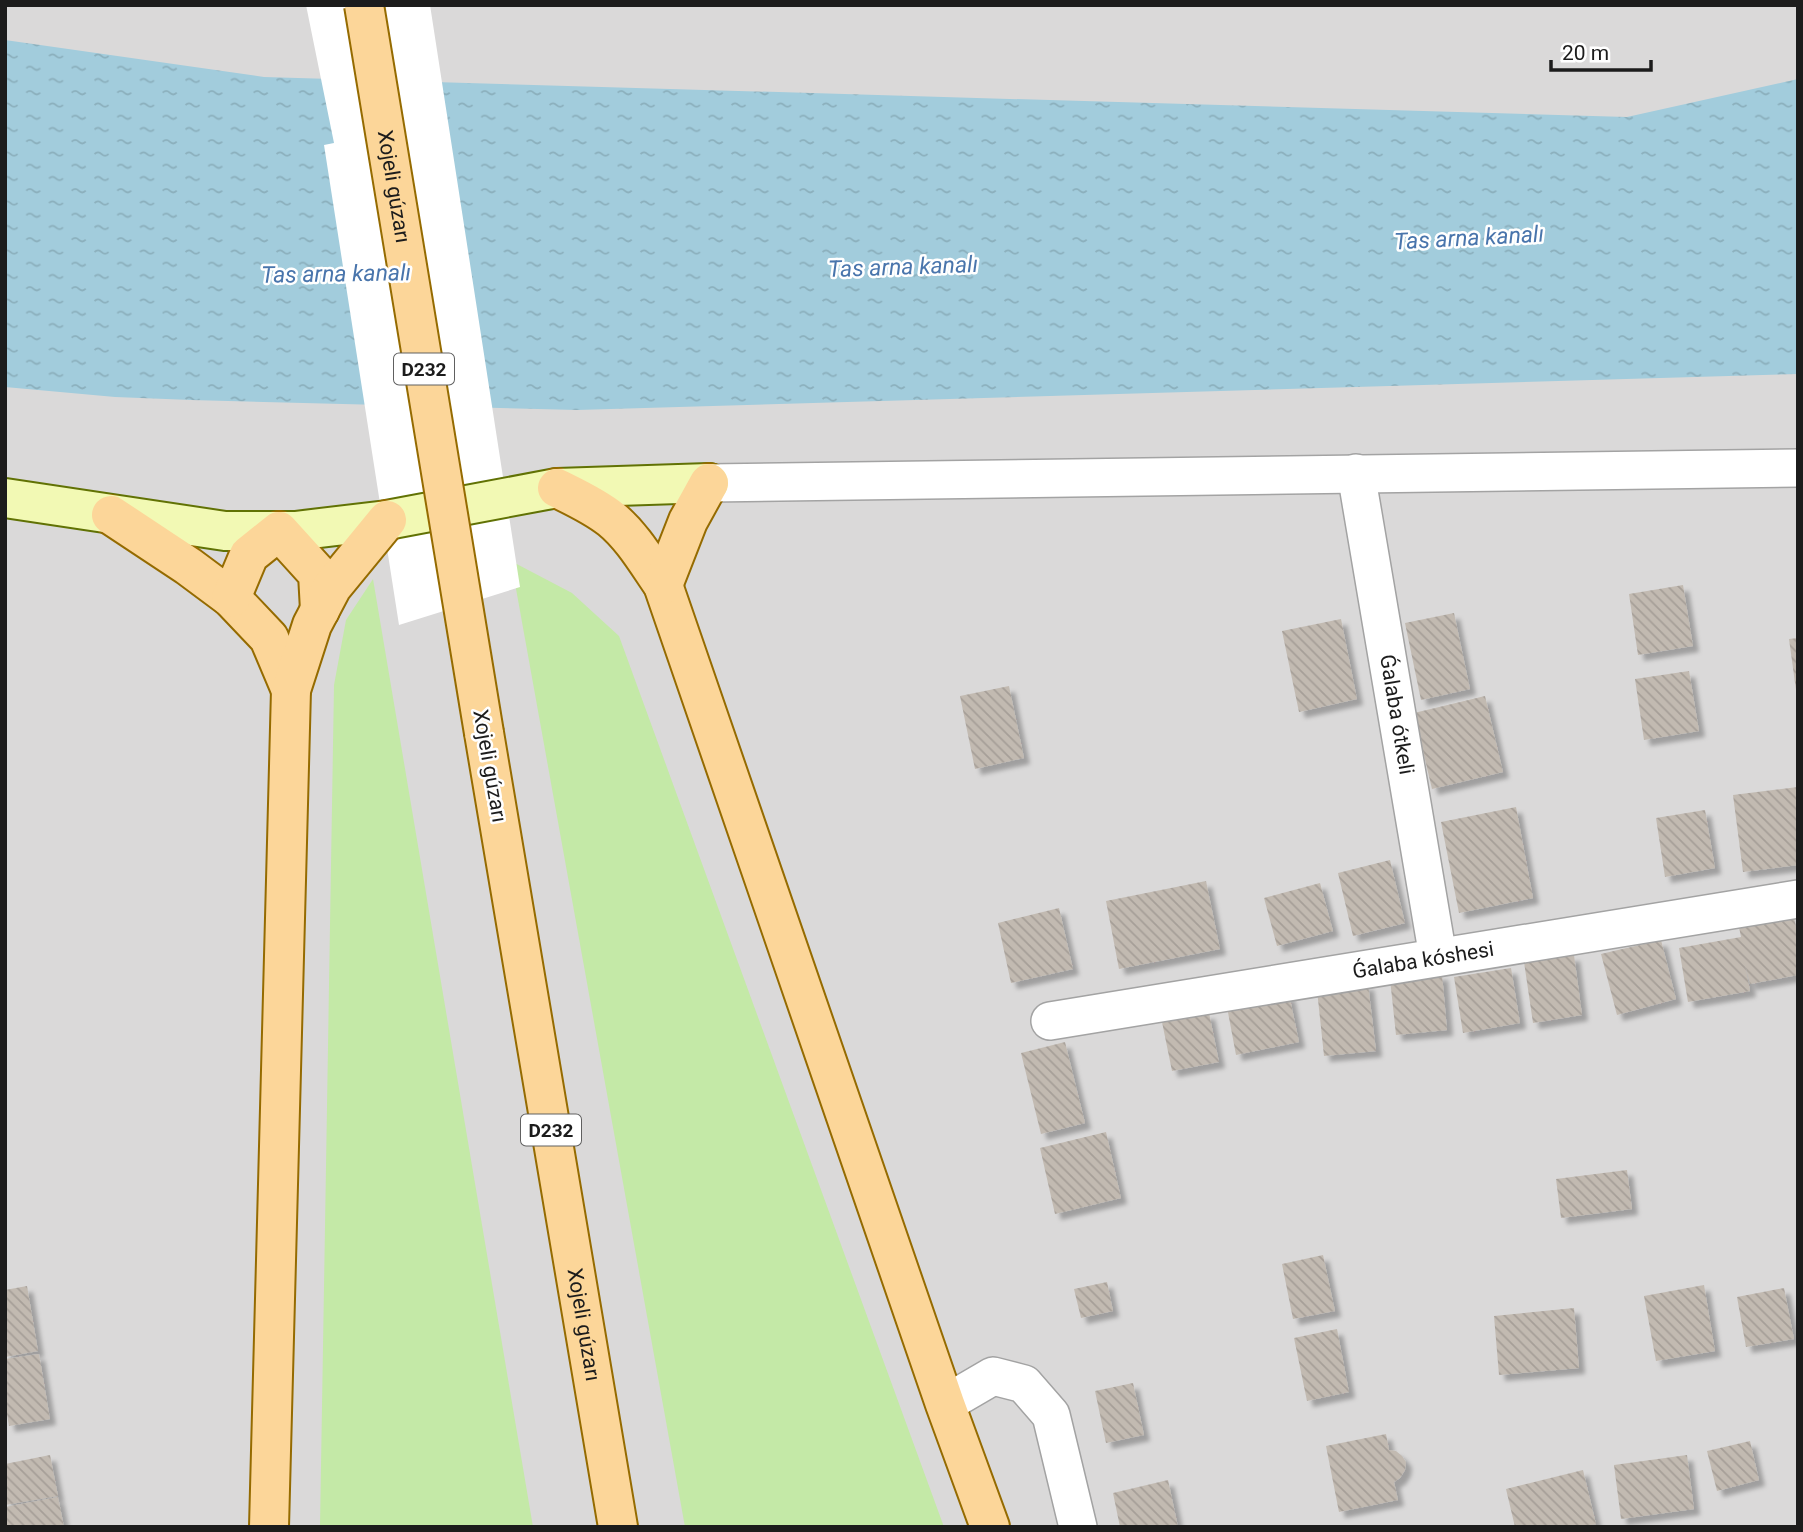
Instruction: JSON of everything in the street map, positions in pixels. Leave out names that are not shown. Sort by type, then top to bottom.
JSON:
[{"type":"main road","name":"Xojeli gúzarı","points":[[364,5],[618,1527]]},
{"type":"main road","points":[[663,584],[688,521],[709,483]]},
{"type":"main road","points":[[557,488],[611,519],[636,545],[663,584],[945,1404],[990,1527]]},
{"type":"main road","points":[[111,515],[188,566],[230,598],[270,638],[291,690]]},
{"type":"main road","points":[[269,1527],[291,690],[312,625],[332,587],[387,520]]},
{"type":"main road","points":[[230,598],[249,555],[279,531],[318,574],[320,610]]},
{"type":"street","points":[[5,498],[225,531],[295,531],[387,520],[557,488],[709,483],[1798,468]]},
{"type":"street","name":"Ǵalaba ótkeli","points":[[1356,473],[1438,957]]},
{"type":"street","name":"Ǵalaba kóshesi","points":[[1050,1021],[1798,899]]},
{"type":"street","points":[[945,1404],[993,1376],[1024,1384],[1051,1415],[1078,1527]]},
{"type":"shaded area","points":[[5,5],[1798,5],[1798,1527],[5,1527]]},
{"type":"green space","points":[[511,561],[572,593],[619,636],[944,1527],[685,1527]]},
{"type":"green space","points":[[373,579],[533,1527],[320,1527],[334,685],[346,620]]},
{"type":"water","name":"Tas arna kanalı","points":[[5,40],[264,77],[1627,117],[1798,79],[1798,374],[577,410],[115,397],[5,387]]},
{"type":"pier","points":[[306,5],[430,5],[520,587],[399,625],[324,145],[334,143]]},
{"type":"building","points":[[1683,585],[1693,646],[1638,655],[1629,594]]},
{"type":"building","points":[[1454,613],[1470,689],[1421,700],[1405,623]]},
{"type":"building","points":[[1341,619],[1357,699],[1299,712],[1282,631]]},
{"type":"building","points":[[1798,638],[1798,690],[1796,690],[1789,639]]},
{"type":"building","points":[[1689,671],[1699,731],[1644,740],[1635,679]]},
{"type":"building","points":[[1009,686],[1024,758],[975,769],[960,696]]},
{"type":"building","points":[[1485,696],[1503,772],[1432,789],[1414,713]]},
{"type":"building","points":[[1798,787],[1798,865],[1743,872],[1733,795]]},
{"type":"building","points":[[1516,807],[1533,898],[1459,913],[1441,822]]},
{"type":"building","points":[[1705,810],[1715,868],[1665,877],[1656,818]]},
{"type":"building","points":[[1390,860],[1405,923],[1353,936],[1338,873]]},
{"type":"building","points":[[1206,881],[1220,949],[1119,969],[1106,901]]},
{"type":"building","points":[[1320,883],[1333,931],[1277,946],[1264,898]]},
{"type":"building","points":[[1059,908],[1073,969],[1011,983],[998,923]]},
{"type":"building","points":[[1794,917],[1798,938],[1798,975],[1750,984],[1745,964],[1750,991],[1688,1002],[1679,948],[1741,937],[1739,927]]},
{"type":"building","points":[[1661,940],[1676,999],[1617,1015],[1601,954]]},
{"type":"building","points":[[1574,955],[1582,1015],[1533,1023],[1524,962]]},
{"type":"building","points":[[1511,968],[1520,1023],[1463,1033],[1454,977]]},
{"type":"building","points":[[1442,974],[1447,1030],[1396,1035],[1390,979]]},
{"type":"building","points":[[1368,984],[1376,1051],[1324,1056],[1317,990]]},
{"type":"building","points":[[1289,994],[1299,1042],[1236,1055],[1227,1007]]},
{"type":"building","points":[[1209,1013],[1219,1062],[1172,1071],[1162,1022]]},
{"type":"building","points":[[1065,1042],[1085,1123],[1041,1134],[1021,1053]]},
{"type":"building","points":[[1106,1132],[1121,1198],[1055,1214],[1040,1148]]},
{"type":"building","points":[[1627,1170],[1632,1209],[1561,1218],[1556,1179]]},
{"type":"building","points":[[1323,1255],[1335,1311],[1293,1319],[1282,1264]]},
{"type":"building","points":[[1107,1282],[1113,1311],[1081,1318],[1074,1289]]},
{"type":"building","points":[[1704,1285],[1715,1351],[1656,1361],[1644,1296]]},
{"type":"building","points":[[27,1286],[38,1351],[5,1357],[5,1290]]},
{"type":"building","points":[[1784,1288],[1794,1339],[1746,1347],[1737,1297]]},
{"type":"building","points":[[1574,1308],[1579,1368],[1499,1375],[1494,1316]]},
{"type":"building","points":[[1337,1329],[1349,1392],[1307,1401],[1294,1338]]},
{"type":"building","points":[[39,1354],[50,1419],[9,1426],[5,1402],[5,1359]]},
{"type":"building","points":[[1133,1383],[1144,1435],[1106,1443],[1095,1391]]},
{"type":"building","points":[[1386,1434],[1389,1450],[1396,1451],[1406,1462],[1405,1470],[1394,1482],[1398,1500],[1339,1512],[1326,1446]]},
{"type":"building","points":[[1750,1441],[1759,1480],[1717,1491],[1707,1451]]},
{"type":"building","points":[[50,1455],[58,1496],[5,1505],[5,1464]]},
{"type":"building","points":[[1687,1455],[1694,1509],[1621,1519],[1614,1465]]},
{"type":"building","points":[[1583,1470],[1596,1524],[1585,1527],[1515,1527],[1506,1489]]},
{"type":"building","points":[[1168,1480],[1178,1527],[1120,1527],[1113,1493]]},
{"type":"building","points":[[58,1497],[64,1527],[5,1527],[5,1507]]}]
